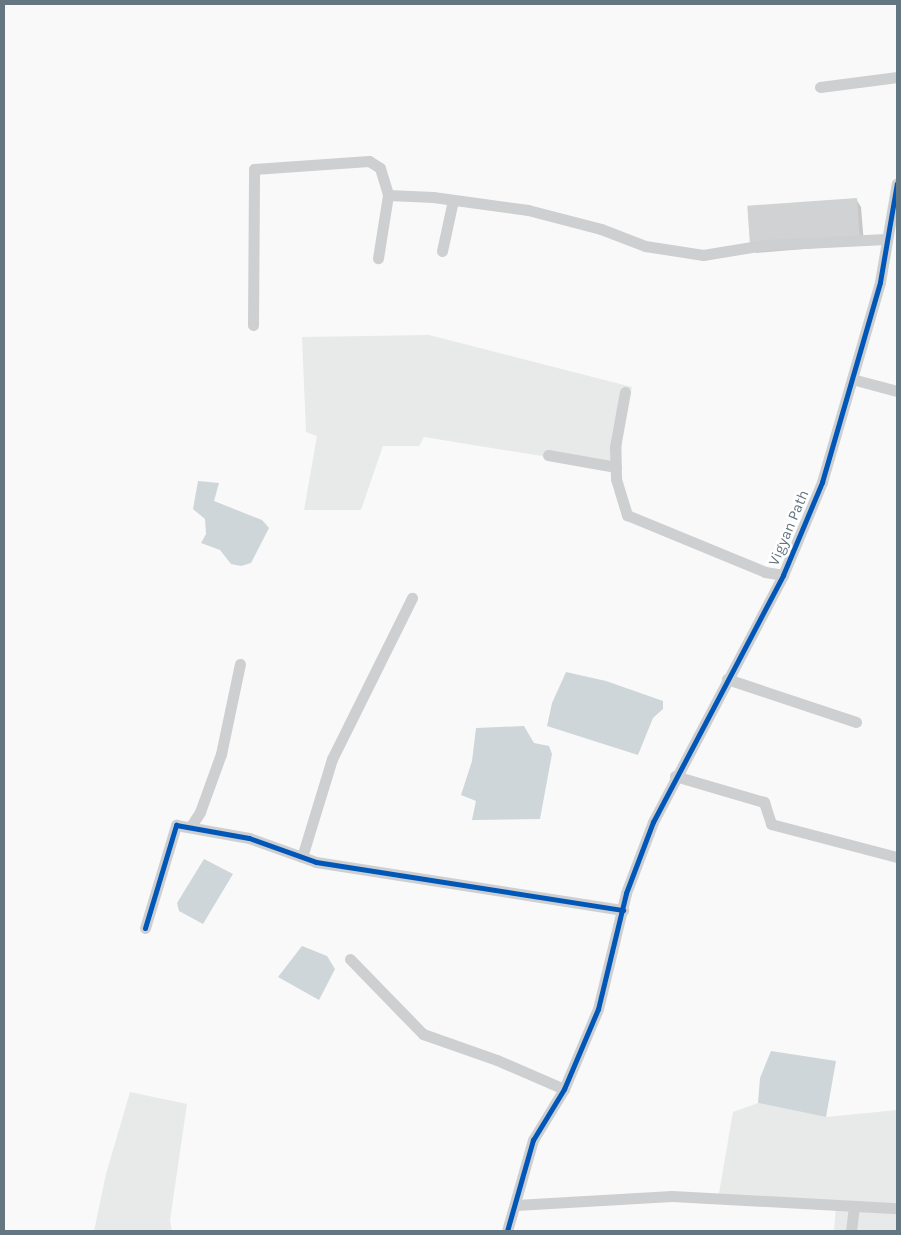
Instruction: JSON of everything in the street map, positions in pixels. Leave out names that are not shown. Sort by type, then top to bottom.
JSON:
[{"type":"street","points":[[820,87],[897,77]]},
{"type":"street","points":[[253,325],[254,169],[369,161],[380,168],[388,195],[378,258]]},
{"type":"street","name":"Vigyan Path","points":[[507,1231],[533,1140],[564,1089],[598,1010],[637,859],[675,776],[783,575],[822,482],[878,292],[897,183]]},
{"type":"street","points":[[388,195],[453,200],[528,210],[601,229],[645,246],[703,255],[764,245],[886,239]]},
{"type":"street","points":[[442,252],[453,200]]},
{"type":"street","points":[[852,379],[897,391]]},
{"type":"street","points":[[625,392],[619,414],[616,479],[627,515],[765,572],[783,575]]},
{"type":"street","points":[[548,455],[616,467]]},
{"type":"street","points":[[302,857],[332,759],[412,598]]},
{"type":"street","points":[[191,826],[200,812],[221,754],[240,664]]},
{"type":"street","points":[[727,679],[856,722]]},
{"type":"street","points":[[675,776],[764,802],[771,824],[897,857]]},
{"type":"street","points":[[145,928],[176,825],[191,826],[249,838],[302,857],[388,875],[623,910]]},
{"type":"street","points":[[350,959],[423,1034],[497,1060],[564,1089]]},
{"type":"street","points":[[516,1204],[672,1196],[897,1208]]},
{"type":"street","points":[[851,1231],[854,1207]]},
{"type":"shaded area","points":[[429,335],[632,387],[622,430],[622,469],[424,437],[419,446],[383,446],[361,510],[304,510],[317,436],[306,432],[302,337]]},
{"type":"shaded area","points":[[198,481],[219,483],[214,501],[262,520],[269,528],[251,563],[241,566],[231,564],[220,550],[201,543],[206,534],[205,519],[193,509]]},
{"type":"shaded area","points":[[566,672],[606,681],[663,701],[663,709],[653,718],[638,755],[547,726],[552,703]]},
{"type":"shaded area","points":[[524,726],[534,743],[549,746],[552,754],[540,819],[472,820],[476,801],[461,795],[472,761],[476,728]]},
{"type":"shaded area","points":[[204,859],[233,874],[203,924],[179,911],[177,903]]},
{"type":"shaded area","points":[[302,946],[327,956],[335,969],[319,1000],[278,977]]},
{"type":"shaded area","points":[[771,1051],[836,1061],[826,1117],[758,1103],[760,1078]]},
{"type":"shaded area","points":[[130,1092],[187,1104],[170,1220],[172,1231],[94,1231],[106,1174]]},
{"type":"shaded area","points":[[758,1103],[827,1117],[897,1110],[897,1231],[834,1231],[836,1207],[718,1199],[733,1112]]},
{"type":"building","points":[[857,198],[860,237],[750,245],[747,206]]},
{"type":"cycle path","points":[[507,1231],[533,1140],[564,1089],[598,1009],[626,893],[653,822],[783,575],[822,482],[880,282],[897,183]]},
{"type":"cycle path","points":[[145,928],[176,825],[249,838],[316,862],[623,910]]}]
